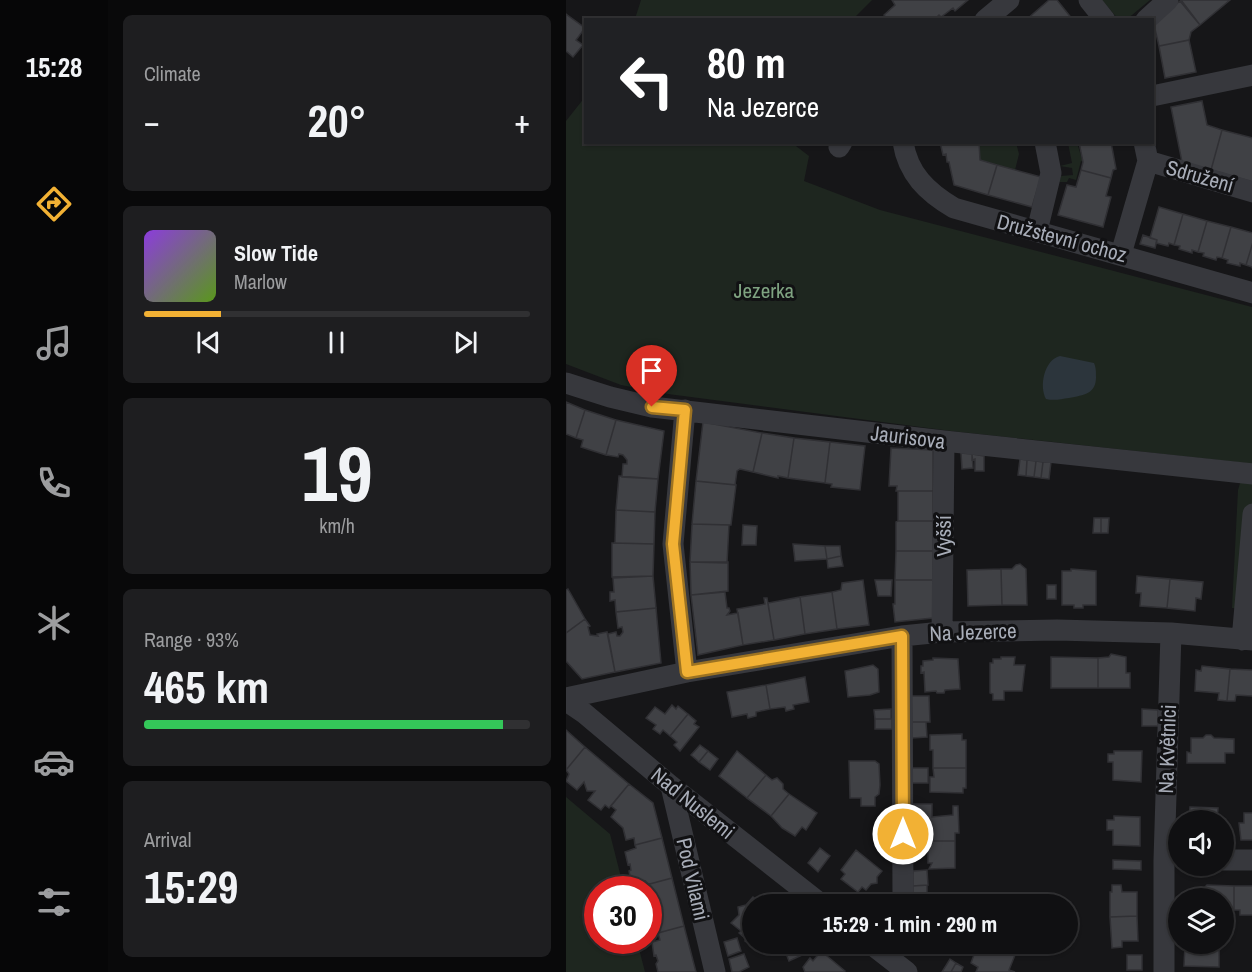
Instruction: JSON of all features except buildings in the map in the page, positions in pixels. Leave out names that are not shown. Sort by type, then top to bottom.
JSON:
[{"type":"street","points":[[992,18],[1009,0]]},
{"type":"street","points":[[1089,0],[1103,18]]},
{"type":"street","points":[[1148,18],[1168,0]]},
{"type":"street","points":[[1154,96],[1253,75]]},
{"type":"street","name":"Družstevní ochoz","points":[[904,144],[915,175],[924,187],[954,208],[1253,293]]},
{"type":"street","points":[[1037,231],[1050,173],[1046,144]]},
{"type":"street","points":[[1121,254],[1146,152]]},
{"type":"street","name":"Sdružení","points":[[1146,152],[1253,192]]},
{"type":"street","name":"Jaurisova","points":[[566,382],[631,403],[944,441],[1253,474]]},
{"type":"street","points":[[685,410],[673,544],[687,672]]},
{"type":"street","name":"Vyšší","points":[[942,632],[944,441]]},
{"type":"street","name":"Na Jezerce","points":[[566,700],[687,672],[902,636],[942,632],[1057,630],[1171,633],[1247,640],[1253,513]]},
{"type":"street","name":"Na Květnici","points":[[1171,633],[1171,810]]},
{"type":"street","points":[[902,636],[903,894]]},
{"type":"street","name":"Nad Nuslemi","points":[[566,700],[808,894]]},
{"type":"street","name":"Pod Vilami","points":[[671,786],[715,972]]},
{"type":"street","points":[[1234,860],[1253,860]]},
{"type":"street","name":"Na Květnici","points":[[1164,972],[1170,876]]},
{"type":"street","points":[[883,954],[902,970]]},
{"type":"street","points":[[901,954],[902,970]]},
{"type":"green space","points":[[641,0],[872,0],[854,18],[635,18]]},
{"type":"green space","points":[[1102,0],[1150,0],[1128,18],[1117,18]]},
{"type":"green space","name":"Jezerka","points":[[584,98],[584,144],[793,144],[809,156],[804,181],[880,210],[1252,307],[1252,610],[1232,608],[1238,490],[1246,463],[951,431],[668,394],[621,385],[566,364],[566,121]]},
{"type":"green space","points":[[979,144],[1016,144],[1019,154],[1015,170],[980,160]]},
{"type":"green space","points":[[1068,144],[1077,144],[1083,162],[1081,161],[1076,180],[1069,178],[1067,182],[1059,182],[1061,176],[1073,175],[1072,168],[1060,166],[1072,163]]},
{"type":"green space","points":[[566,797],[610,834],[621,876],[584,876],[584,954],[640,954],[645,972],[566,972]]},
{"type":"shaded area","points":[[1060,356],[1094,363],[1095,383],[1088,393],[1055,400],[1046,399],[1043,387],[1044,374],[1050,363]]},
{"type":"route","points":[[652,407],[685,410],[673,544],[687,672],[902,636],[903,834]]}]
